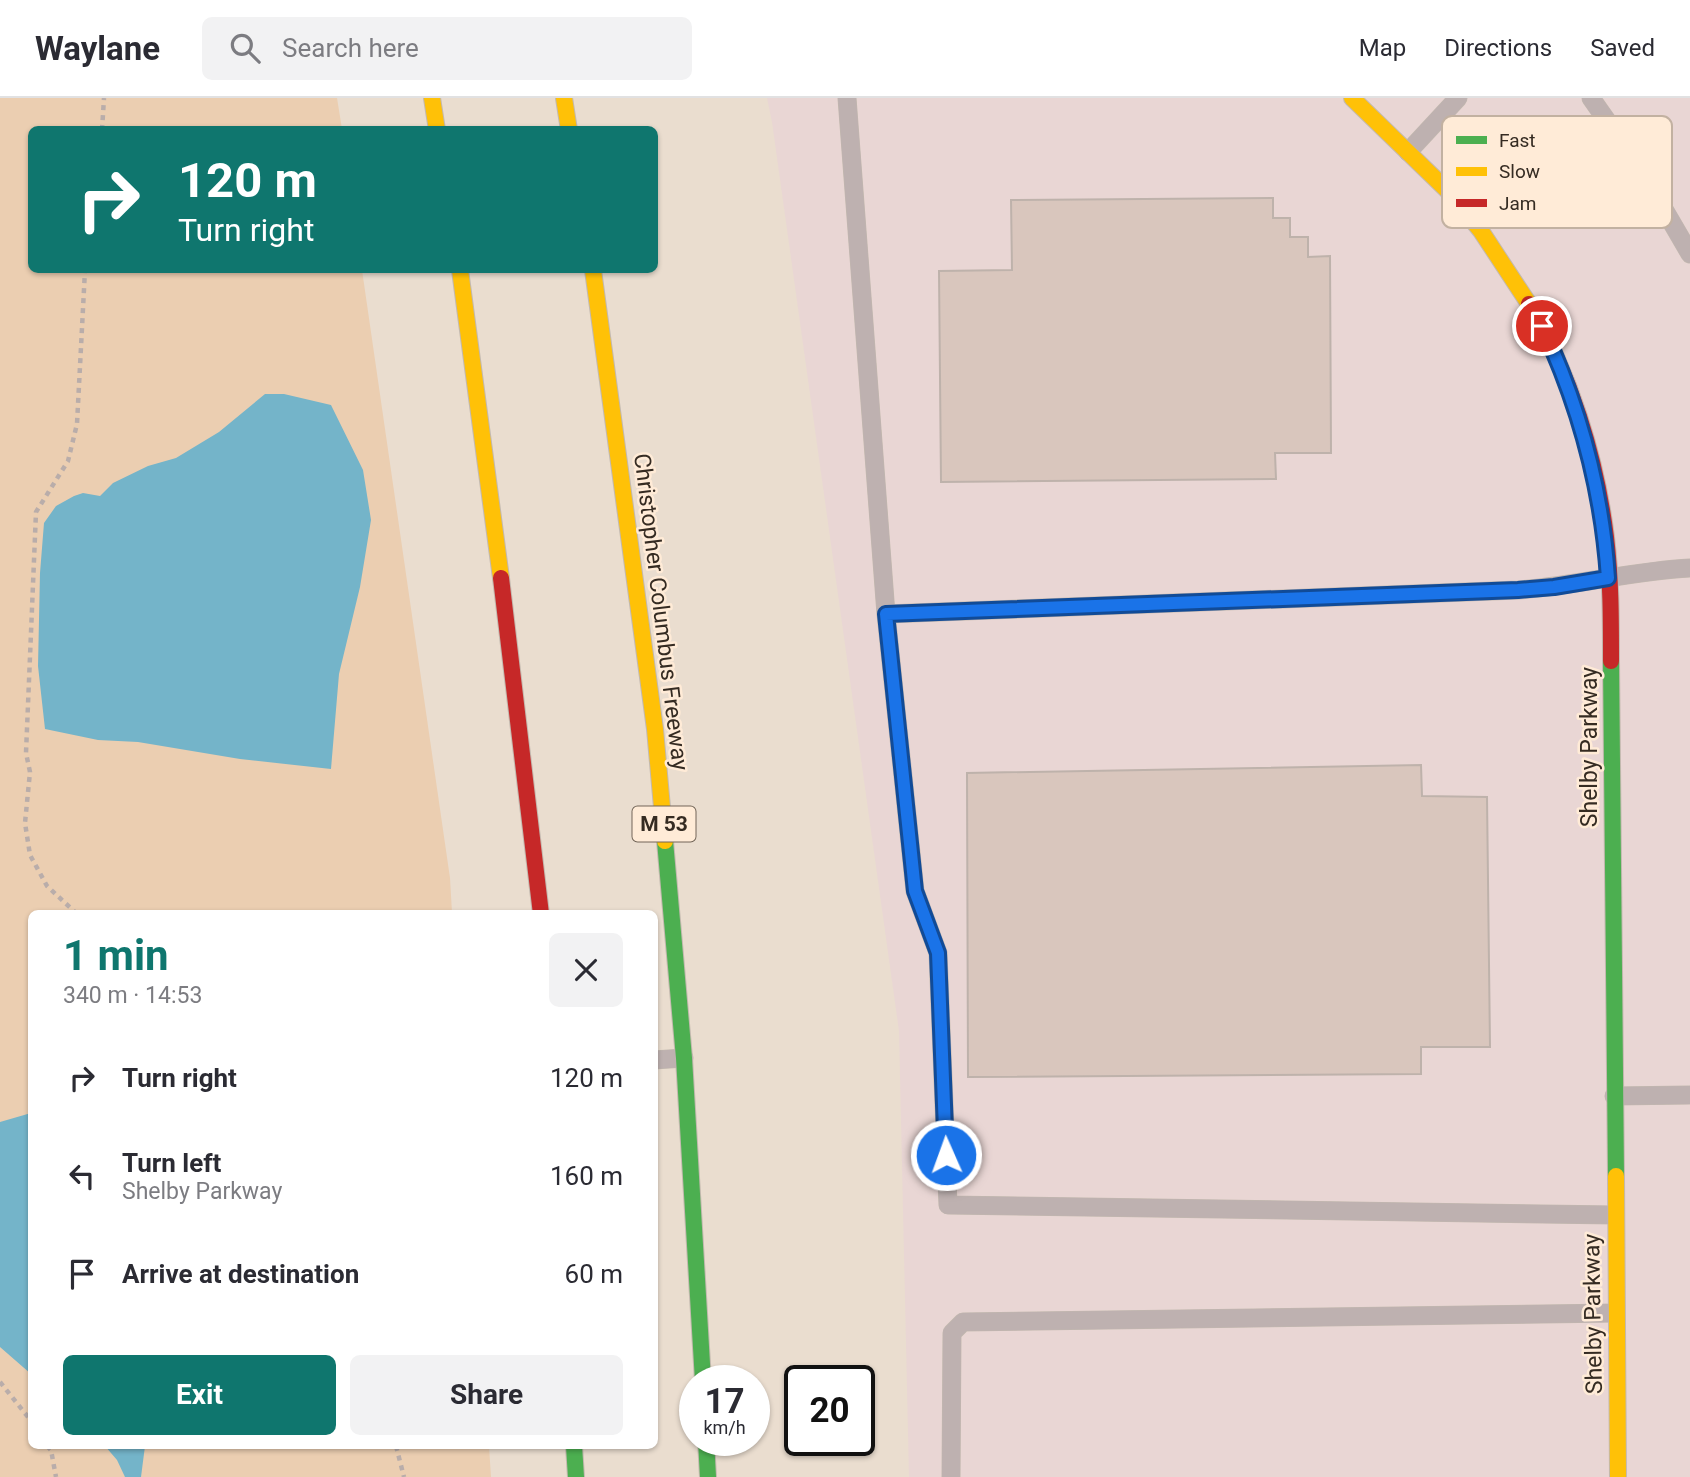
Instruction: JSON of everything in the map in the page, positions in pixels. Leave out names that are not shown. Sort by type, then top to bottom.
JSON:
[{"type":"main road","points":[[432,98],[436,126]]},
{"type":"main road","points":[[564,98],[568,126]]},
{"type":"main road","name":"Shelby Parkway","points":[[1352,98],[1442,185]]},
{"type":"main road","name":"Shelby Parkway","points":[[1477,228],[1522,291],[1560,364],[1589,451],[1606,538],[1618,1477]]},
{"type":"main road","points":[[460,273],[509,639],[541,910]]},
{"type":"main road","name":"Christopher Columbus Freeway","points":[[593,273],[655,729],[684,1058],[702,1365]]},
{"type":"main road","points":[[574,1449],[576,1477]]},
{"type":"main road","points":[[707,1456],[708,1477]]},
{"type":"lane","points":[[847,98],[886,614],[915,891],[938,953],[948,1205],[1615,1215]]},
{"type":"lane","points":[[1408,152],[1458,98]]},
{"type":"lane","points":[[1591,98],[1604,116]]},
{"type":"lane","points":[[1672,223],[1690,254]]},
{"type":"lane","points":[[886,614],[1518,590],[1554,587],[1664,569],[1690,568]]},
{"type":"lane","points":[[658,1060],[684,1058]]},
{"type":"lane","points":[[1614,1096],[1690,1096]]},
{"type":"lane","points":[[951,1477],[951,1333],[963,1322],[1615,1313]]},
{"type":"path","points":[[102,126],[104,98]]},
{"type":"path","points":[[72,910],[47,886],[30,855],[24,823],[30,772],[26,753],[36,512],[68,461],[77,424],[85,273]]},
{"type":"path","points":[[0,1382],[28,1417]]},
{"type":"path","points":[[50,1449],[55,1477]]},
{"type":"path","points":[[397,1449],[404,1477]]},
{"type":"shaded area","points":[[0,98],[337,98],[342,126],[28,126],[28,273],[362,273],[450,878],[452,910],[28,910],[28,1449],[489,1449],[491,1477],[0,1477]]},
{"type":"shaded area","points":[[767,98],[1690,98],[1690,1477],[909,1477],[899,1031]]},
{"type":"water","points":[[265,394],[284,394],[331,405],[363,470],[371,520],[360,587],[339,674],[331,769],[240,759],[138,742],[98,740],[45,729],[38,666],[44,523],[56,506],[74,496],[83,493],[100,496],[113,483],[148,466],[176,458],[219,432]]},
{"type":"water","points":[[28,1114],[28,1371],[0,1347],[0,1122]]},
{"type":"water","points":[[108,1449],[145,1449],[141,1477],[125,1477],[117,1460]]},
{"type":"building","points":[[1273,198],[1273,218],[1290,218],[1290,237],[1308,237],[1308,257],[1330,256],[1331,453],[1275,453],[1276,479],[941,482],[939,271],[1012,270],[1011,200]]},
{"type":"building","points":[[1421,765],[1422,796],[1487,797],[1490,1047],[1421,1047],[1421,1074],[968,1077],[967,773]]},
{"type":"traffic: fast","points":[[1611,661],[1616,1176]]},
{"type":"traffic: fast","points":[[665,841],[684,1058],[702,1365]]},
{"type":"traffic: fast","points":[[574,1449],[576,1477]]},
{"type":"traffic: fast","points":[[707,1456],[708,1477]]},
{"type":"traffic: slow","points":[[432,98],[436,126]]},
{"type":"traffic: slow","points":[[564,98],[568,126]]},
{"type":"traffic: slow","points":[[1352,98],[1442,185]]},
{"type":"traffic: slow","points":[[1479,228],[1529,304]]},
{"type":"traffic: slow","points":[[460,273],[501,578]]},
{"type":"traffic: slow","points":[[593,273],[655,729],[665,841]]},
{"type":"traffic: slow","points":[[1616,1176],[1618,1477]]},
{"type":"traffic: jam","points":[[1529,304],[1569,387],[1596,477],[1608,552],[1611,661]]},
{"type":"traffic: jam","points":[[501,578],[541,910]]},
{"type":"route","points":[[946,1155],[938,953],[915,891],[886,614],[1518,590],[1608,578],[1606,538],[1589,451],[1560,364],[1542,326]]}]
